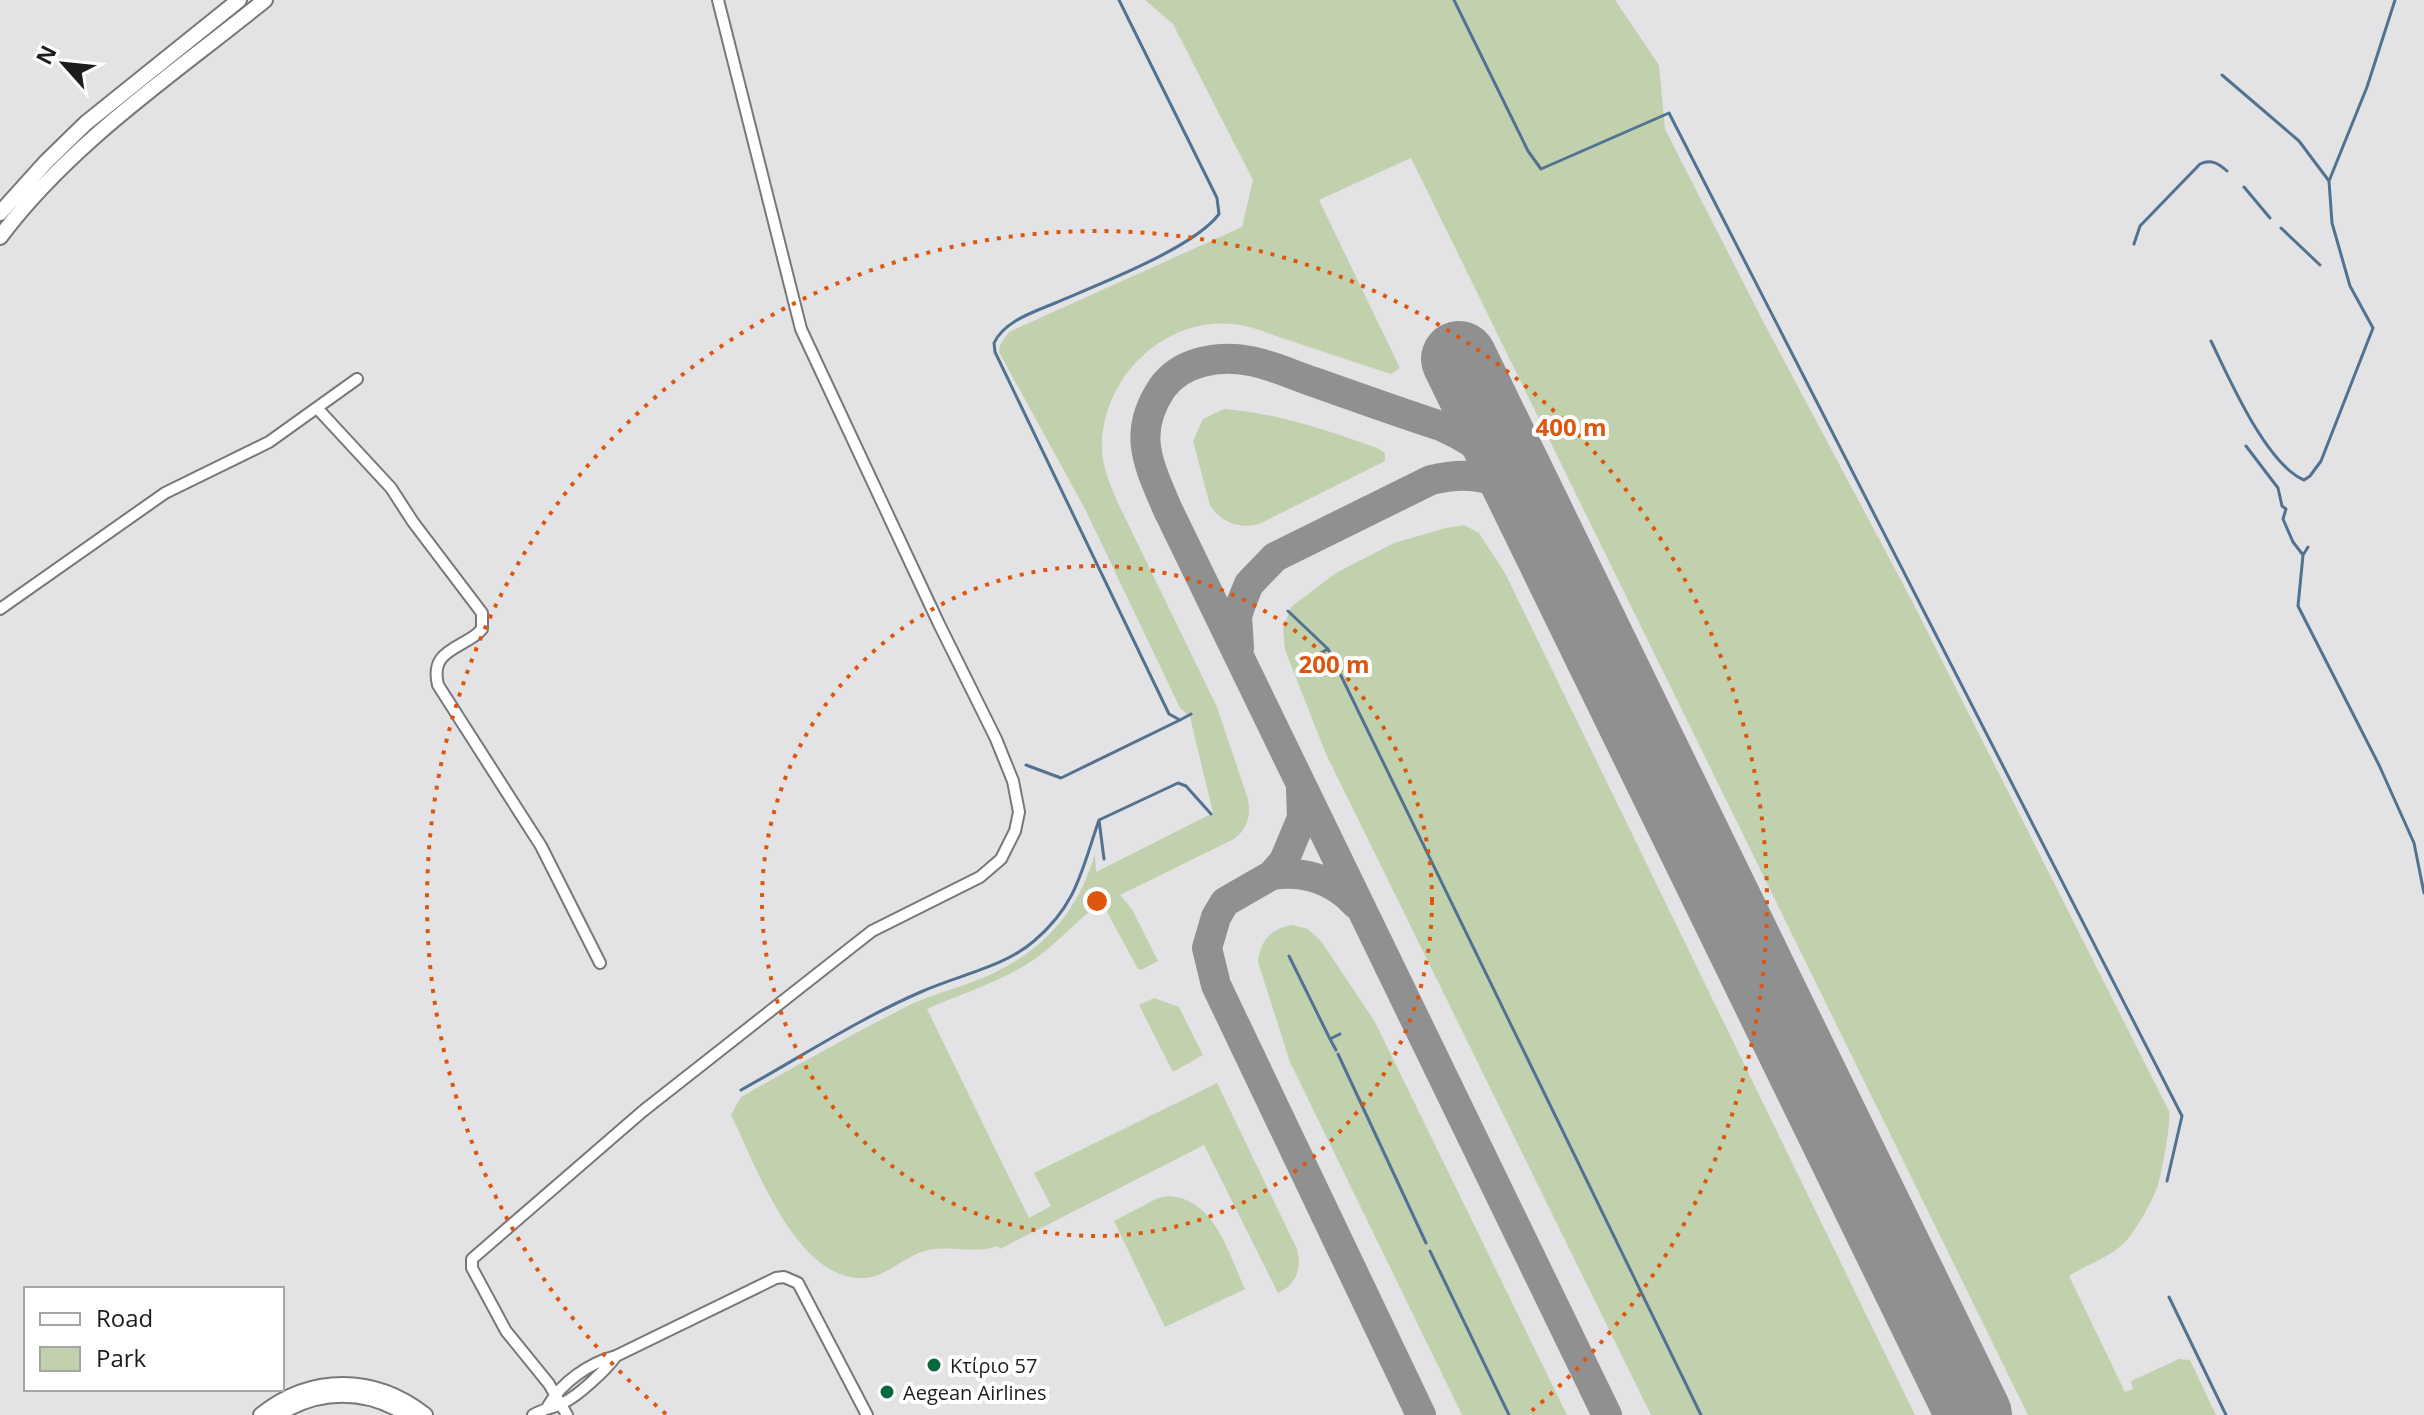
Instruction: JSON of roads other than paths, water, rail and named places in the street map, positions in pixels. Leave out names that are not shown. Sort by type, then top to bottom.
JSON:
[{"type":"main road","points":[[0,213],[86,123],[239,0]]},
{"type":"main road","points":[[0,237],[56,174],[98,134],[265,0]]},
{"type":"main road","points":[[261,1415],[296,1392],[339,1384],[381,1390],[425,1415]]},
{"type":"main road","points":[[277,1415],[302,1401],[346,1394],[373,1399],[408,1415]]},
{"type":"street","points":[[567,1415],[555,1394],[506,1331],[472,1268],[472,1259],[643,1111],[872,931],[990,870],[1007,850],[1019,812],[1013,781],[996,739],[801,329],[718,0]]},
{"type":"street","points":[[0,609],[165,493],[269,442],[357,379]]},
{"type":"street","points":[[317,408],[391,488],[482,613],[483,621],[477,634],[441,657],[436,668],[438,685],[541,846],[600,963]]},
{"type":"street","points":[[548,1406],[562,1385],[602,1359],[616,1356],[776,1278],[784,1277],[798,1283],[867,1415]]},
{"type":"street","points":[[533,1415],[548,1406],[561,1404],[608,1367],[616,1356]]},
{"type":"waterway","points":[[1119,0],[1217,198],[1219,214],[1189,240],[1167,252],[1020,318],[1005,329],[994,343],[995,352],[1169,714],[1180,720],[1191,714]]},
{"type":"waterway","points":[[1454,0],[1528,151],[1541,169],[1669,113],[2182,1116],[2167,1181]]},
{"type":"waterway","points":[[2222,75],[2299,141],[2329,181],[2367,87],[2395,0]]},
{"type":"waterway","points":[[2134,244],[2140,226],[2200,164],[2214,163],[2227,171]]},
{"type":"waterway","points":[[2211,341],[2238,397],[2276,457],[2304,480],[2310,476],[2321,461],[2373,328],[2350,286],[2332,223],[2329,181]]},
{"type":"waterway","points":[[2244,187],[2270,218]]},
{"type":"waterway","points":[[2281,228],[2320,265]]},
{"type":"waterway","points":[[2246,446],[2278,488],[2282,506],[2286,509],[2283,519],[2293,542],[2303,555],[2298,606],[2379,765],[2414,843],[2424,893]]},
{"type":"waterway","points":[[2303,555],[2308,547]]},
{"type":"waterway","points":[[1288,611],[1328,649],[1701,1415]]},
{"type":"waterway","points":[[1313,657],[1328,649]]},
{"type":"waterway","points":[[1026,765],[1061,778],[1180,720]]},
{"type":"waterway","points":[[1104,859],[1099,820],[1178,783],[1186,786],[1211,814]]},
{"type":"waterway","points":[[741,1090],[876,1013],[1009,958],[1034,941],[1069,900],[1099,820]]},
{"type":"waterway","points":[[1289,956],[1330,1039]]},
{"type":"waterway","points":[[1336,1050],[1330,1039],[1340,1034]]},
{"type":"waterway","points":[[1338,1054],[1426,1243]]},
{"type":"waterway","points":[[1430,1251],[1509,1415]]},
{"type":"waterway","points":[[2169,1297],[2226,1415]]},
{"type":"place","name":"Κτίριο 57","points":[[934,1365]]},
{"type":"place","name":"Aegean Airlines","points":[[887,1392]]}]
